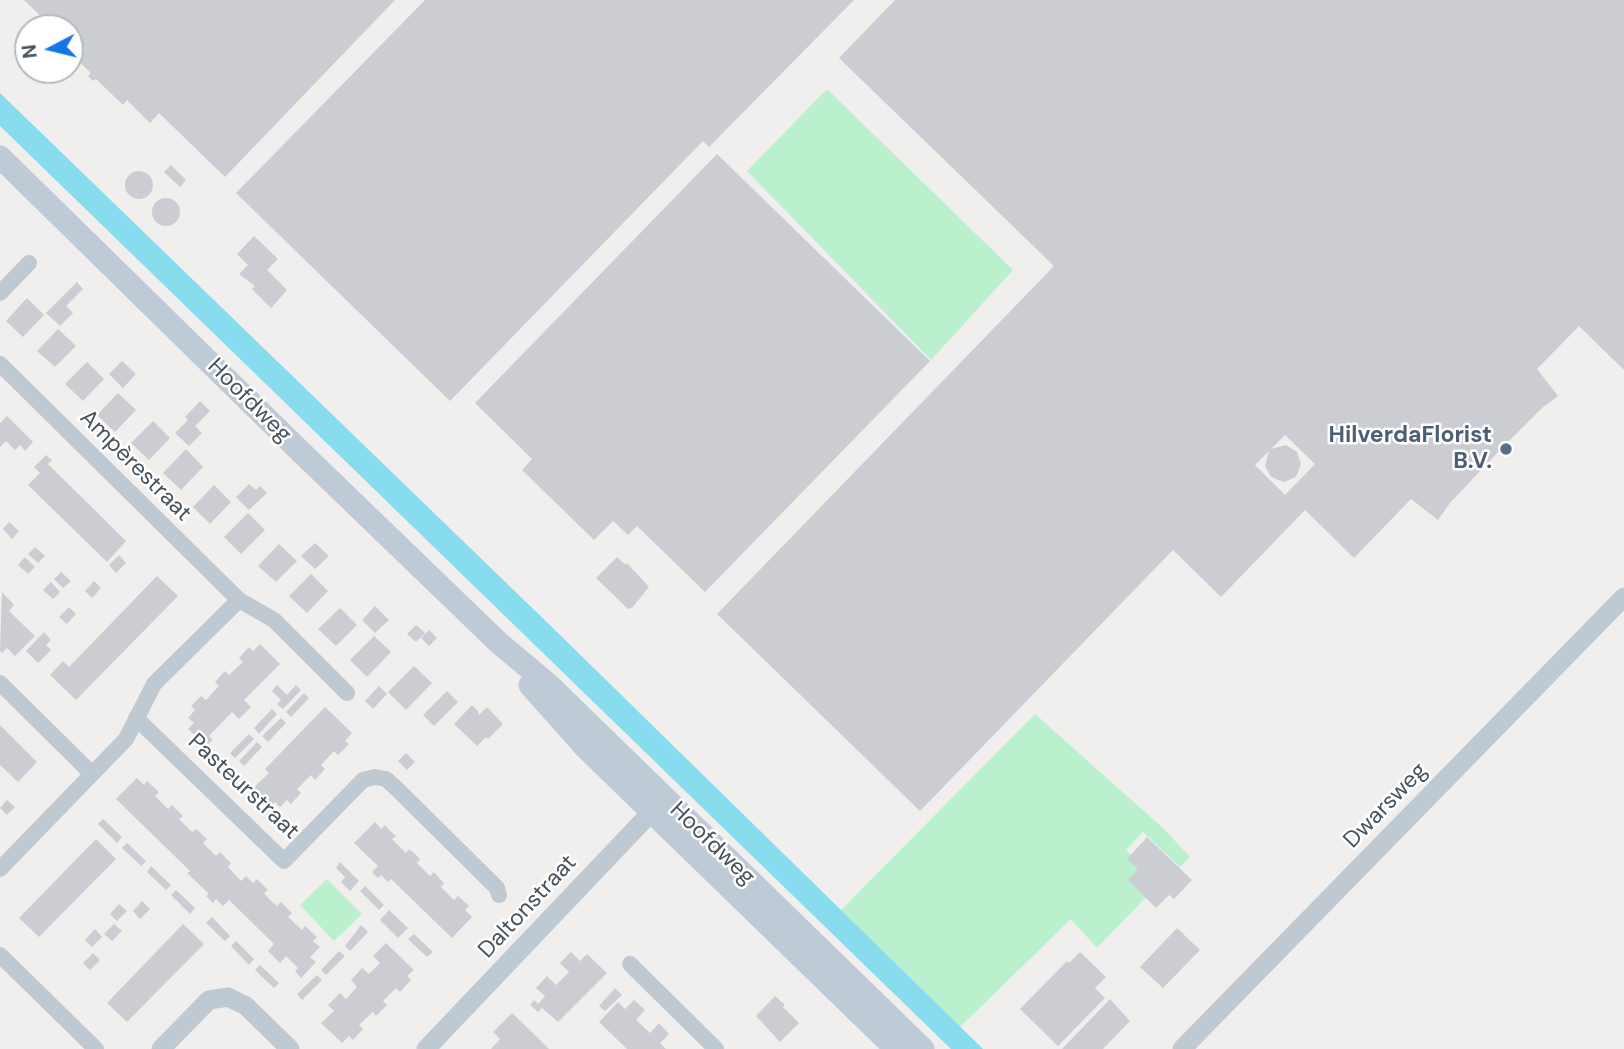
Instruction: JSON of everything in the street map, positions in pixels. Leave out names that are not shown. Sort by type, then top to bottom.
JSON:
[{"type":"main road","name":"Hoofdweg","points":[[0,157],[499,643],[548,684],[658,805],[896,1049]]},
{"type":"main road","name":"Hoofdweg","points":[[658,805],[923,1049]]},
{"type":"street","points":[[0,293],[29,263]]},
{"type":"street","name":"Ampèrestraat","points":[[0,364],[239,600],[274,620],[347,692]]},
{"type":"street","name":"Dwarsweg","points":[[1182,1049],[1624,597]]},
{"type":"street","points":[[0,869],[126,739],[154,684],[239,600]]},
{"type":"street","points":[[0,683],[92,774]]},
{"type":"street","name":"Pasteurstraat","points":[[136,718],[284,861],[363,780],[375,777],[386,779],[396,788],[497,888],[499,895]]},
{"type":"street","name":"Daltonstraat","points":[[426,1049],[658,805]]},
{"type":"street","points":[[0,955],[96,1049]]},
{"type":"street","points":[[630,964],[716,1049]]},
{"type":"street","points":[[161,1049],[209,1000],[228,997],[246,1006],[290,1049]]},
{"type":"green space","points":[[827,89],[1013,270],[931,360],[747,171]]},
{"type":"green space","points":[[1035,714],[1164,829],[1190,857],[1180,867],[1143,832],[1126,850],[1141,866],[1147,896],[1097,948],[1071,919],[960,1027],[841,910]]},
{"type":"green space","points":[[327,879],[362,914],[334,941],[300,905]]},
{"type":"water","points":[[0,93],[983,1049],[951,1049],[0,126]]},
{"type":"building","points":[[24,0],[395,0],[225,177],[159,113],[150,123],[127,100],[123,105],[96,79],[93,81],[88,76],[91,73],[84,66],[84,14],[38,14]]},
{"type":"building","points":[[425,0],[854,0],[709,147],[703,141],[450,401],[236,193]]},
{"type":"building","points":[[895,0],[1624,0],[1624,370],[1579,326],[1537,369],[1558,396],[1506,444],[1507,451],[1503,454],[1498,452],[1450,503],[1438,520],[1411,499],[1354,558],[1305,510],[1221,597],[1173,550],[920,811],[717,614],[1054,266],[839,58]],"holes":[[[1285,435],[1315,464],[1285,495],[1255,465],[1269,451],[1265,466],[1271,477],[1284,482],[1296,477],[1301,464],[1297,452],[1286,445],[1271,449]]]},
{"type":"building","points":[[717,154],[930,361],[705,592],[637,526],[628,535],[613,521],[594,540],[522,470],[532,459],[475,403]]},
{"type":"building","points":[[171,165],[186,180],[180,187],[164,172]]},
{"type":"building","points":[[139,171],[149,175],[153,185],[149,195],[139,199],[129,195],[125,185],[129,175]]},
{"type":"building","points":[[166,198],[176,202],[180,212],[176,222],[166,226],[156,222],[152,212],[156,202]]},
{"type":"building","points":[[254,236],[278,259],[267,270],[287,290],[271,308],[252,289],[255,286],[239,274],[248,265],[237,254]]},
{"type":"building","points":[[77,282],[83,289],[66,306],[73,313],[60,326],[46,313]]},
{"type":"building","points":[[27,298],[44,315],[23,337],[6,321]]},
{"type":"building","points":[[58,329],[76,346],[55,367],[37,351]]},
{"type":"building","points":[[122,361],[136,374],[123,388],[109,374]]},
{"type":"building","points":[[87,362],[104,379],[83,401],[65,384]]},
{"type":"building","points":[[118,393],[136,410],[115,432],[97,415]]},
{"type":"building","points":[[200,401],[210,411],[195,426],[202,433],[189,446],[175,433],[188,420],[185,417]]},
{"type":"building","points":[[7,416],[33,442],[25,451],[20,445],[15,450],[6,441],[0,447],[0,423]]},
{"type":"building","points":[[153,421],[170,438],[149,460],[131,443]]},
{"type":"building","points":[[186,449],[203,467],[181,490],[163,473]]},
{"type":"building","points":[[46,455],[52,460],[48,464],[126,541],[107,562],[28,485],[40,473],[34,467]]},
{"type":"building","points":[[249,484],[256,490],[260,486],[267,493],[249,510],[236,497]]},
{"type":"building","points":[[214,485],[231,502],[210,524],[193,507]]},
{"type":"building","points":[[248,513],[265,530],[241,554],[224,537]]},
{"type":"building","points":[[9,522],[19,531],[12,539],[3,529]]},
{"type":"building","points":[[315,543],[329,556],[315,569],[301,556]]},
{"type":"building","points":[[279,544],[297,561],[276,582],[258,566]]},
{"type":"building","points":[[35,547],[45,556],[38,563],[28,554]]},
{"type":"building","points":[[119,555],[126,563],[116,573],[109,565]]},
{"type":"building","points":[[25,557],[35,567],[28,574],[18,565]]},
{"type":"building","points":[[617,557],[626,565],[627,563],[649,587],[632,608],[628,609],[596,578]]},
{"type":"building","points":[[61,572],[71,581],[63,588],[54,579]]},
{"type":"building","points":[[311,574],[328,591],[307,613],[289,596]]},
{"type":"building","points":[[157,576],[178,596],[76,700],[50,675],[63,661],[69,667]]},
{"type":"building","points":[[94,581],[101,588],[92,598],[85,591]]},
{"type":"building","points":[[51,582],[60,592],[53,599],[43,590]]},
{"type":"building","points":[[2,592],[14,605],[9,611],[35,636],[15,656],[7,648],[2,653],[0,651]]},
{"type":"building","points":[[375,606],[389,620],[375,633],[362,620]]},
{"type":"building","points":[[69,607],[76,614],[67,624],[59,617]]},
{"type":"building","points":[[340,608],[357,625],[336,646],[318,629]]},
{"type":"building","points":[[416,625],[425,633],[416,642],[407,634]]},
{"type":"building","points":[[429,630],[437,638],[429,646],[421,638]]},
{"type":"building","points":[[44,632],[51,640],[46,645],[51,650],[38,663],[26,651]]},
{"type":"building","points":[[374,636],[391,652],[367,677],[350,660]]},
{"type":"building","points":[[260,644],[280,664],[244,700],[251,707],[239,719],[232,712],[209,736],[213,740],[206,746],[188,729],[194,723],[188,718],[195,710],[191,706],[201,696],[206,700],[219,686],[215,682],[225,671],[229,675],[243,662],[239,658],[249,647],[253,651]]},
{"type":"building","points":[[414,666],[432,683],[406,710],[388,692]]},
{"type":"building","points":[[277,685],[287,695],[296,685],[301,690],[283,709],[277,704],[281,700],[272,691]]},
{"type":"building","points":[[379,686],[387,694],[373,709],[365,701]]},
{"type":"building","points":[[447,691],[458,702],[434,726],[423,715]]},
{"type":"building","points":[[304,693],[309,698],[291,717],[286,712]]},
{"type":"building","points":[[472,705],[479,715],[487,707],[503,724],[477,746],[454,724]]},
{"type":"building","points":[[325,707],[352,733],[345,741],[349,744],[338,755],[334,751],[321,765],[325,769],[315,780],[311,775],[297,789],[301,793],[291,804],[287,800],[280,807],[275,802],[269,808],[251,790],[269,773],[265,769]]},
{"type":"building","points":[[272,709],[277,714],[259,734],[254,728]]},
{"type":"building","points":[[281,718],[286,723],[268,742],[262,736]]},
{"type":"building","points":[[0,725],[37,762],[18,782],[0,765]]},
{"type":"building","points":[[249,734],[254,739],[235,758],[230,753]]},
{"type":"building","points":[[257,742],[262,747],[244,766],[239,761]]},
{"type":"building","points":[[406,753],[415,762],[407,770],[398,761]]},
{"type":"building","points":[[137,778],[144,785],[147,781],[159,792],[155,796],[168,809],[172,805],[183,816],[179,819],[192,832],[196,829],[207,839],[203,843],[216,856],[220,852],[231,863],[228,867],[241,881],[246,876],[253,883],[257,879],[268,890],[264,893],[270,900],[277,906],[281,902],[292,913],[288,917],[302,930],[305,926],[317,937],[313,941],[320,947],[310,957],[316,962],[301,978],[295,971],[298,968],[286,956],[280,963],[268,951],[274,944],[229,900],[223,906],[216,899],[213,903],[206,896],[209,894],[187,873],[190,871],[116,799]]},
{"type":"building","points":[[7,800],[15,807],[7,815],[0,808]]},
{"type":"building","points":[[103,819],[122,837],[117,843],[98,824]]},
{"type":"building","points":[[375,822],[381,829],[385,825],[396,836],[392,839],[406,853],[409,849],[415,854],[420,859],[417,863],[430,876],[434,872],[444,883],[441,887],[454,900],[458,896],[469,906],[465,910],[472,917],[452,938],[391,879],[388,882],[381,875],[378,878],[372,872],[378,866],[354,843]]},
{"type":"building","points":[[1147,837],[1192,880],[1174,899],[1169,895],[1156,908],[1128,880],[1138,869],[1127,859]]},
{"type":"building","points":[[96,839],[116,859],[39,937],[19,918]]},
{"type":"building","points":[[127,843],[146,861],[141,866],[122,848]]},
{"type":"building","points":[[340,862],[359,881],[350,891],[341,882],[345,877],[336,868]]},
{"type":"building","points":[[151,866],[171,885],[166,890],[147,872]]},
{"type":"building","points":[[365,886],[384,905],[379,910],[360,891]]},
{"type":"building","points":[[176,890],[195,908],[190,914],[171,895]]},
{"type":"building","points":[[142,901],[150,909],[140,919],[133,911]]},
{"type":"building","points":[[119,904],[127,911],[117,921],[110,914]]},
{"type":"building","points":[[389,910],[408,928],[398,938],[380,920]]},
{"type":"building","points":[[212,917],[230,936],[225,941],[206,923]]},
{"type":"building","points":[[114,924],[122,931],[112,941],[104,934]]},
{"type":"building","points":[[183,924],[204,944],[127,1022],[107,1003]]},
{"type":"building","points":[[361,925],[368,932],[350,951],[345,946]]},
{"type":"building","points":[[1177,928],[1200,950],[1163,988],[1140,967]]},
{"type":"building","points":[[95,929],[102,937],[92,947],[85,940]]},
{"type":"building","points":[[414,934],[433,952],[427,957],[408,939]]},
{"type":"building","points":[[236,941],[254,959],[249,965],[231,946]]},
{"type":"building","points":[[386,943],[414,970],[407,976],[411,980],[400,992],[396,988],[383,1001],[387,1005],[376,1016],[373,1012],[359,1025],[363,1029],[353,1040],[349,1036],[342,1043],[321,1023],[334,1011],[328,1005],[340,993],[346,999],[357,987],[351,980],[362,968],[369,974],[380,963],[373,956]]},
{"type":"building","points":[[339,951],[345,956],[326,975],[321,970]]},
{"type":"building","points":[[571,952],[580,961],[587,954],[607,973],[558,1022],[542,1008],[538,1012],[530,1005],[534,1000],[538,1004],[545,996],[536,988],[547,976],[556,985],[569,972],[560,963]]},
{"type":"building","points":[[1080,952],[1106,977],[1095,988],[1105,998],[1058,1046],[1020,1009],[1067,961],[1069,963]]},
{"type":"building","points":[[93,953],[100,960],[90,970],[83,963]]},
{"type":"building","points":[[260,965],[279,983],[274,988],[255,970]]},
{"type":"building","points":[[317,975],[322,980],[302,1000],[297,994]]},
{"type":"building","points":[[615,988],[622,995],[605,1011],[599,1006]]},
{"type":"building","points":[[775,996],[799,1023],[780,1042],[756,1016]]},
{"type":"building","points":[[1110,999],[1130,1021],[1103,1049],[1062,1049]]},
{"type":"building","points":[[634,1000],[645,1010],[636,1020],[650,1033],[659,1023],[669,1034],[660,1043],[666,1049],[627,1049],[599,1022],[618,1002],[625,1009]]},
{"type":"building","points":[[512,1013],[549,1049],[491,1049],[500,1039],[493,1032]]},
{"type":"place","name":"HilverdaFlorist B.V.","points":[[1506,449]]}]
